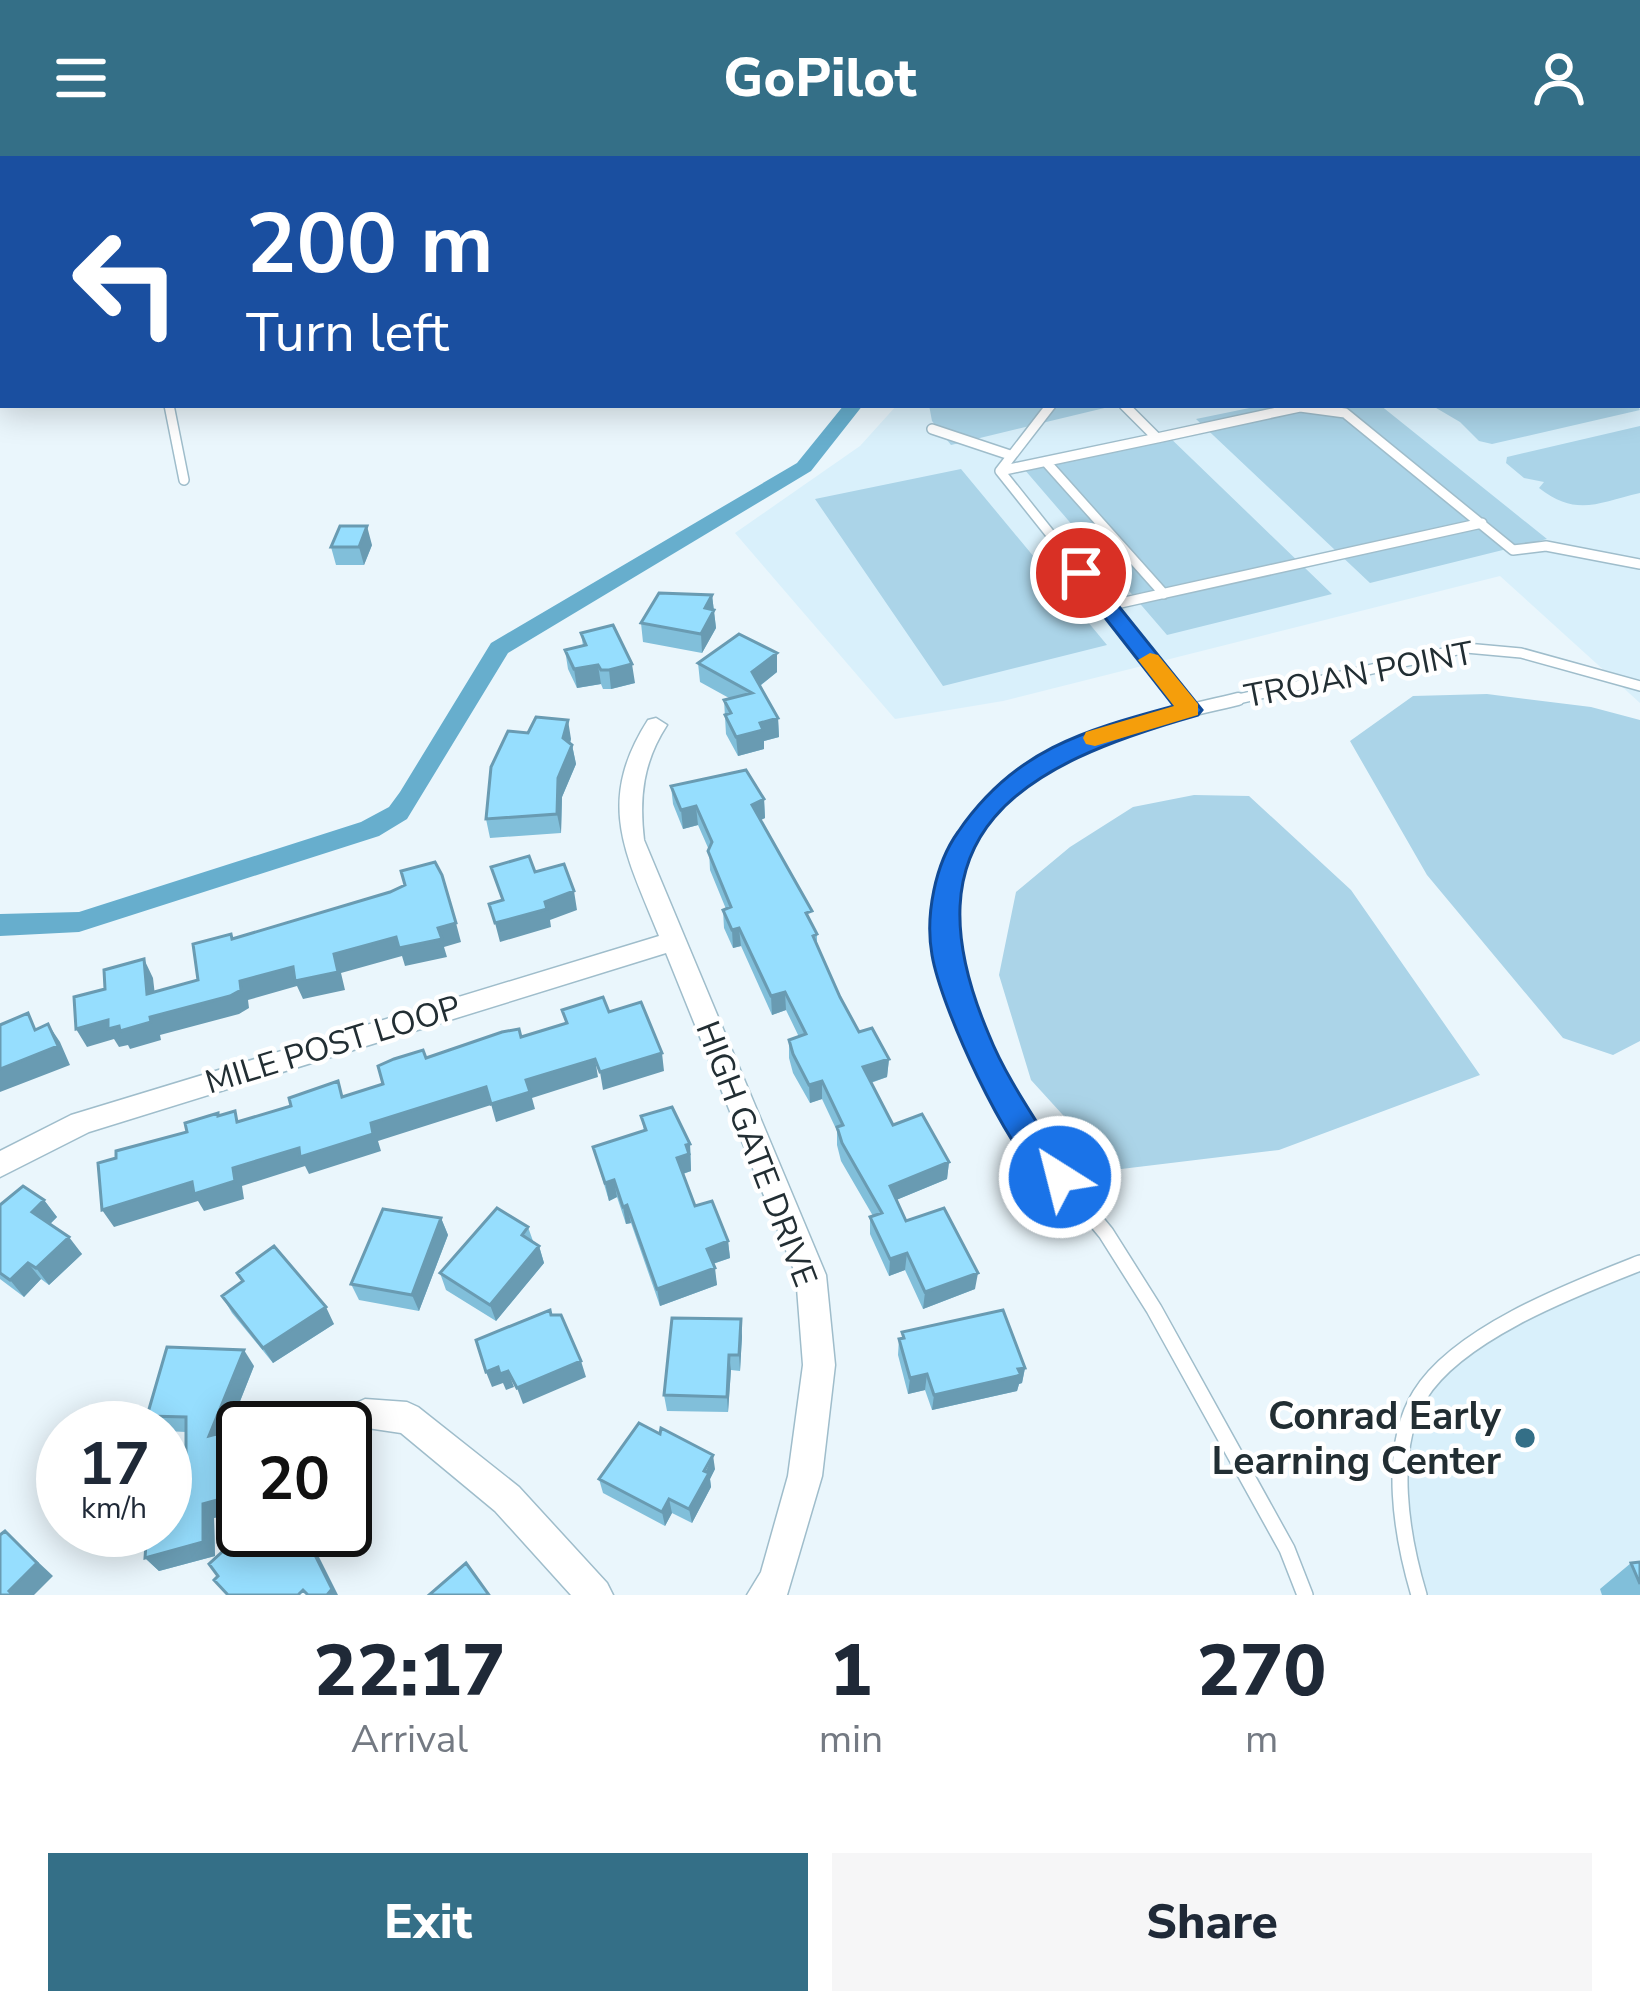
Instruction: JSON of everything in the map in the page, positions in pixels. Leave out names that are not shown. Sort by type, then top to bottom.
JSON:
[{"type":"street","name":"HIGH GATE DRIVE","points":[[656,725],[638,752],[626,794],[632,840],[811,1275],[819,1365],[805,1476],[776,1581],[765,1595]]},
{"type":"street","name":"MILE POST LOOP","points":[[0,1165],[81,1123],[672,942]]},
{"type":"street","points":[[372,1416],[407,1418],[507,1499],[595,1595]]},
{"type":"lane","points":[[170,408],[184,480]]},
{"type":"lane","points":[[1000,471],[1049,408]]},
{"type":"lane","points":[[1127,408],[1157,438]]},
{"type":"lane","points":[[1000,471],[1312,408]]},
{"type":"lane","points":[[1327,408],[1363,423],[1513,550],[1546,546],[1640,564]]},
{"type":"lane","points":[[932,429],[1010,455]]},
{"type":"lane","points":[[1046,462],[1164,594]]},
{"type":"lane","points":[[1000,471],[1190,710]]},
{"type":"lane","points":[[1107,607],[1482,524]]},
{"type":"lane","name":"TROJAN POINT","points":[[1305,1595],[1209,1400],[1112,1241],[1034,1144],[987,1061],[946,954],[946,894],[964,844],[994,800],[1019,776],[1064,750],[1190,710],[1449,650],[1480,648],[1640,686]]},
{"type":"lane","points":[[1419,1595],[1400,1479],[1418,1397],[1457,1355],[1588,1282],[1640,1263]]},
{"type":"shaded area","points":[[894,408],[1640,408],[1640,703],[1500,576],[1003,701],[895,719],[735,533],[860,446]]},
{"type":"shaded area","points":[[930,408],[1105,408],[951,445],[932,421]]},
{"type":"shaded area","points":[[1249,408],[1384,408],[1547,539],[1370,583],[1196,419]]},
{"type":"shaded area","points":[[1436,408],[1640,410],[1492,444],[1479,441]]},
{"type":"shaded area","points":[[1640,426],[1640,493],[1576,505],[1552,497],[1539,488],[1544,482],[1524,478],[1506,463],[1507,457]]},
{"type":"shaded area","points":[[1164,432],[1332,594],[1167,635],[1018,462]]},
{"type":"shaded area","points":[[961,469],[1107,645],[943,686],[815,499]]},
{"type":"shaded area","points":[[1487,694],[1591,707],[1640,720],[1640,1041],[1613,1055],[1563,1038],[1427,875],[1350,741],[1413,696]]},
{"type":"shaded area","points":[[1194,795],[1249,796],[1351,890],[1480,1075],[1279,1150],[1113,1170],[1031,1080],[999,975],[1016,892],[1070,847],[1133,807]]},
{"type":"shaded area","name":"Conrad Early Learning Center","points":[[1640,1263],[1640,1595],[1419,1595],[1400,1479],[1418,1397],[1457,1355],[1588,1283]]},
{"type":"building","points":[[340,526],[367,526],[359,547],[331,547]]},
{"type":"building","points":[[659,593],[712,595],[705,608],[714,610],[701,634],[641,623]]},
{"type":"building","points":[[613,625],[632,664],[609,670],[598,665],[574,669],[565,650],[586,645],[581,633]]},
{"type":"building","points":[[739,634],[777,653],[752,672],[778,718],[760,723],[763,730],[736,737],[725,715],[731,713],[724,700],[752,693],[698,663]]},
{"type":"building","points":[[536,717],[568,720],[563,738],[572,745],[558,778],[557,814],[486,819],[491,767],[508,731],[528,733]]},
{"type":"building","points":[[746,770],[764,799],[752,805],[812,911],[806,913],[817,934],[813,936],[840,997],[859,1032],[872,1028],[889,1059],[863,1067],[893,1125],[922,1114],[949,1162],[890,1186],[906,1221],[944,1208],[978,1273],[925,1292],[907,1253],[890,1259],[870,1217],[882,1213],[842,1143],[837,1127],[843,1125],[822,1081],[809,1085],[793,1054],[789,1040],[806,1034],[785,992],[771,996],[739,928],[732,930],[723,910],[731,907],[708,851],[712,842],[696,806],[681,810],[671,786]]},
{"type":"building","points":[[529,856],[535,872],[564,864],[574,891],[545,902],[547,909],[495,923],[489,904],[503,900],[491,867]]},
{"type":"building","points":[[435,862],[456,923],[438,928],[442,939],[399,948],[396,937],[334,954],[338,972],[295,981],[293,967],[240,981],[241,990],[230,996],[150,1017],[151,1022],[120,1031],[119,1026],[108,1029],[108,1020],[76,1029],[74,997],[105,989],[104,970],[144,959],[147,994],[198,980],[193,944],[231,934],[232,939],[390,892],[405,885],[401,871]]},
{"type":"building","points":[[603,997],[609,1012],[641,1002],[662,1053],[600,1072],[595,1059],[526,1080],[530,1092],[491,1104],[486,1087],[371,1123],[373,1134],[300,1157],[299,1148],[233,1168],[235,1181],[194,1194],[192,1182],[102,1210],[98,1163],[116,1158],[116,1151],[187,1132],[185,1123],[218,1113],[235,1111],[237,1122],[291,1106],[289,1098],[338,1081],[342,1097],[383,1084],[378,1066],[394,1059],[423,1050],[426,1058],[519,1029],[521,1037],[567,1023],[562,1010]]},
{"type":"building","points":[[28,1013],[35,1030],[48,1024],[58,1046],[0,1069],[0,1025]]},
{"type":"building","points":[[672,1107],[690,1144],[686,1145],[689,1154],[677,1158],[695,1206],[712,1201],[728,1241],[707,1249],[715,1268],[657,1289],[627,1205],[623,1207],[614,1180],[605,1183],[593,1147],[646,1130],[641,1116]]},
{"type":"building","points":[[23,1186],[44,1200],[32,1212],[69,1237],[36,1268],[28,1263],[10,1280],[0,1273],[0,1205]]},
{"type":"building","points":[[497,1208],[528,1227],[522,1235],[539,1246],[490,1305],[440,1273]]},
{"type":"building","points":[[383,1209],[441,1218],[412,1295],[351,1284]]},
{"type":"building","points":[[274,1246],[326,1307],[263,1348],[222,1296],[243,1281],[237,1273]]},
{"type":"building","points":[[550,1310],[551,1315],[561,1315],[581,1361],[517,1388],[508,1371],[500,1374],[498,1367],[486,1372],[476,1340]]},
{"type":"building","points":[[1003,1310],[1025,1368],[1018,1369],[1021,1375],[934,1395],[927,1374],[910,1378],[899,1339],[904,1338],[902,1332]]},
{"type":"building","points":[[672,1318],[741,1319],[739,1355],[729,1355],[727,1397],[664,1395]]},
{"type":"building","points":[[167,1347],[244,1350],[223,1401],[216,1401],[209,1436],[216,1434],[216,1500],[203,1504],[203,1542],[192,1545],[192,1401],[151,1401]]},
{"type":"building","points":[[639,1423],[660,1434],[661,1428],[713,1455],[704,1471],[709,1473],[689,1509],[669,1499],[662,1512],[599,1479]]},
{"type":"building","points":[[5,1531],[37,1563],[9,1591],[13,1595],[0,1595],[0,1535]]},
{"type":"building","points":[[217,1557],[316,1557],[332,1589],[327,1595],[308,1595],[303,1590],[298,1595],[228,1595],[214,1580],[218,1576],[209,1564]]},
{"type":"building","points":[[1640,1562],[1640,1584],[1631,1563]]},
{"type":"building","points":[[466,1563],[489,1595],[429,1595]]},
{"type":"waterway","points":[[0,925],[79,922],[370,829],[398,813],[499,648],[804,467],[852,408]]},
{"type":"slow traffic","points":[[1095,738],[1190,710],[1150,660]]},
{"type":"place","name":"Conrad Early Learning Center","points":[[1525,1438]]},
{"type":"route","points":[[1060,1177],[1034,1144],[975,1040],[946,954],[946,894],[964,844],[994,800],[1019,776],[1111,731],[1190,710],[1081,573]]}]
